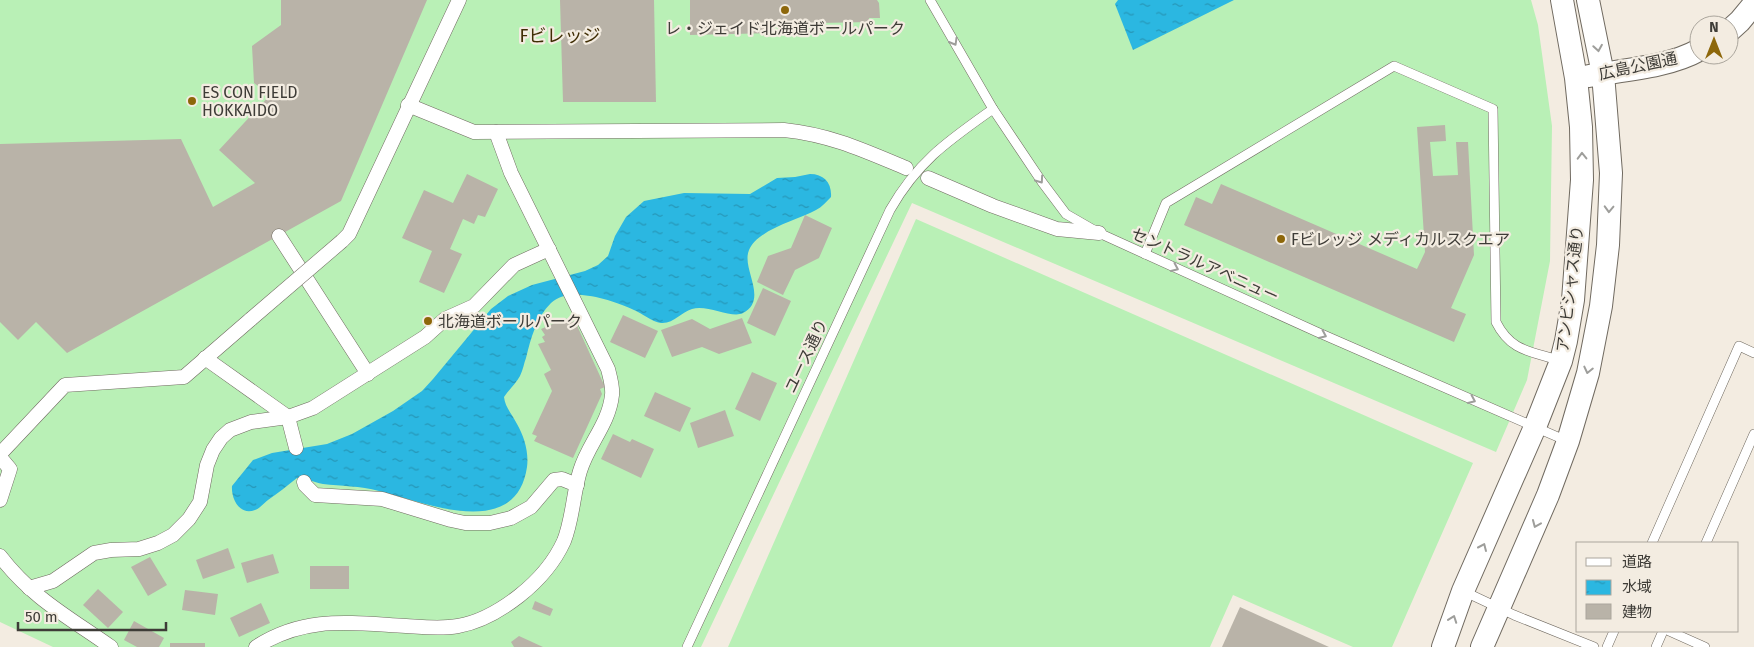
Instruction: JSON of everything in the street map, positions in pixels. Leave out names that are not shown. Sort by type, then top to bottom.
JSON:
[{"type":"street","points":[[0,500],[10,469],[2,450],[65,385],[184,377],[349,234],[459,0]]},
{"type":"street","name":"アンビシャス通り","points":[[1443,647],[1463,591],[1535,427],[1561,361],[1573,300],[1582,180],[1582,126],[1576,78],[1562,0]]},
{"type":"street","name":"アンビシャス通り","points":[[1482,647],[1548,495],[1568,441],[1588,373],[1601,306],[1608,245],[1611,173],[1603,74],[1588,0]]},
{"type":"street","points":[[1739,22],[1754,4]]},
{"type":"street","name":"広島公園通","points":[[1576,78],[1664,62],[1689,55]]},
{"type":"street","points":[[408,105],[474,132],[784,130],[808,133],[828,137],[906,168]]},
{"type":"street","points":[[256,647],[295,628],[319,623],[345,622],[428,628],[459,626],[489,616],[524,592],[544,573],[557,555],[564,540],[571,518],[580,470],[608,415],[612,393],[608,369],[511,173],[496,132]]},
{"type":"street","points":[[928,178],[993,206],[1057,229],[1099,233]]},
{"type":"street","points":[[279,236],[368,374]]},
{"type":"street","points":[[29,588],[53,581],[94,553],[139,549],[158,544],[173,535],[189,519],[200,502],[207,465],[213,450],[221,438],[230,430],[251,422],[288,417],[313,408],[425,338],[445,319],[474,306],[514,265],[549,249]]},
{"type":"street","points":[[205,358],[288,417],[296,448]]},
{"type":"street","points":[[304,482],[315,495],[382,499],[465,523],[490,522],[511,518],[531,507],[554,480],[562,479],[577,485]]},
{"type":"street","points":[[0,556],[29,588],[72,622],[111,647]]},
{"type":"lane","name":"セントラルアベニュー","points":[[930,0],[993,109],[1066,214],[1099,233],[1317,332],[1568,441]]},
{"type":"lane","points":[[1145,254],[1166,203],[1394,66],[1493,109],[1496,322],[1502,334],[1514,346],[1561,361]]},
{"type":"lane","name":"ユース通り","points":[[687,647],[901,190],[929,157],[993,109]]},
{"type":"lane","points":[[1652,542],[1739,346],[1754,353]]},
{"type":"lane","points":[[1706,542],[1754,434]]},
{"type":"lane","points":[[1463,591],[1594,647]]},
{"type":"lane","points":[[1607,647],[1614,632]]},
{"type":"lane","points":[[1656,647],[1663,632]]},
{"type":"lane","points":[[1671,632],[1705,647]]},
{"type":"green space","name":"北海道ボールパーク","points":[[0,0],[1531,0],[1538,25],[1552,126],[1550,261],[1527,380],[1496,452],[912,203],[701,647],[53,647],[0,622]]},
{"type":"green space","points":[[916,219],[1473,463],[1392,647],[1353,647],[1233,595],[1210,647],[728,647]]},
{"type":"water","points":[[1118,0],[1234,0],[1133,50],[1115,4]]},
{"type":"water","points":[[815,174],[826,180],[830,188],[831,197],[818,209],[769,231],[754,243],[749,250],[748,266],[753,283],[754,300],[743,313],[732,314],[698,308],[688,311],[670,322],[661,323],[625,306],[592,296],[569,295],[551,303],[541,315],[535,329],[520,376],[504,397],[507,407],[520,429],[527,450],[527,467],[519,490],[505,504],[487,510],[465,511],[442,508],[372,489],[323,484],[297,478],[255,510],[245,510],[237,505],[233,496],[232,486],[253,460],[272,453],[327,444],[352,434],[393,411],[422,391],[491,309],[508,296],[532,285],[585,271],[598,265],[608,256],[615,236],[626,217],[644,201],[684,193],[750,194],[777,178]]},
{"type":"building","name":"ES CON FIELD HOKKAIDO","points":[[281,0],[427,0],[341,201],[67,353],[36,322],[18,340],[0,322],[0,144],[181,139],[213,207],[255,183],[219,150],[270,95],[254,83],[252,46],[281,25]]},
{"type":"building","points":[[560,0],[654,0],[656,102],[563,102]]},
{"type":"building","name":"レ・ジェイド北海道ボールパーク","points":[[690,0],[877,0],[880,18],[869,18],[869,22],[772,24],[773,33],[690,35]]},
{"type":"building","name":"Fビレッジ メディカルスクエア","points":[[1445,125],[1446,141],[1430,142],[1433,176],[1458,175],[1456,142],[1468,142],[1474,255],[1451,308],[1466,314],[1454,342],[1184,225],[1196,197],[1212,204],[1221,184],[1417,269],[1425,252],[1417,127]]},
{"type":"building","points":[[467,174],[498,189],[485,217],[478,215],[474,224],[463,219],[450,249],[462,254],[444,293],[419,282],[432,251],[402,238],[424,190],[453,203]]},
{"type":"building","points":[[805,215],[832,228],[819,258],[795,270],[783,295],[757,282],[768,256],[791,248]]},
{"type":"building","points":[[763,288],[791,301],[775,336],[747,323]]},
{"type":"building","points":[[623,315],[658,331],[645,358],[610,342]]},
{"type":"building","points":[[566,318],[569,323],[575,321],[605,387],[600,389],[602,394],[573,458],[534,441],[537,436],[532,434],[552,391],[544,374],[551,370],[538,344],[545,342],[542,337],[545,335],[541,329]]},
{"type":"building","points":[[742,318],[752,343],[719,354],[702,347],[672,357],[661,330],[692,319],[710,329]]},
{"type":"building","points":[[752,372],[777,383],[760,421],[735,409]]},
{"type":"building","points":[[655,392],[691,408],[680,432],[644,416]]},
{"type":"building","points":[[725,410],[734,436],[698,448],[690,423]]},
{"type":"building","points":[[613,434],[630,442],[632,439],[654,449],[641,478],[601,459]]},
{"type":"building","points":[[228,548],[235,568],[203,579],[196,560]]},
{"type":"building","points":[[273,554],[279,573],[247,583],[241,563]]},
{"type":"building","points":[[150,557],[167,585],[148,596],[131,567]]},
{"type":"building","points":[[310,566],[349,566],[349,589],[310,589]]},
{"type":"building","points":[[98,589],[123,612],[108,628],[83,605]]},
{"type":"building","points":[[185,590],[218,594],[215,615],[182,610]]},
{"type":"building","points":[[535,601],[553,609],[550,616],[532,609]]},
{"type":"building","points":[[261,603],[270,623],[239,637],[230,618]]},
{"type":"building","points":[[1240,607],[1329,647],[1222,647]]},
{"type":"building","points":[[134,621],[164,638],[159,647],[137,647],[124,640]]},
{"type":"building","points":[[519,636],[543,647],[514,647],[511,642]]},
{"type":"building","points":[[170,643],[205,643],[205,647],[170,647]]},
{"type":"place","name":"レ・ジェイド北海道ボールパーク","points":[[785,10]]},
{"type":"place","name":"ES CON FIELD HOKKAIDO","points":[[192,101]]},
{"type":"place","name":"Fビレッジ メディカルスクエア","points":[[1281,239]]},
{"type":"place","name":"北海道ボールパーク","points":[[428,321]]},
{"type":"district","name":"Fビレッジ","points":[[560,36]]}]
